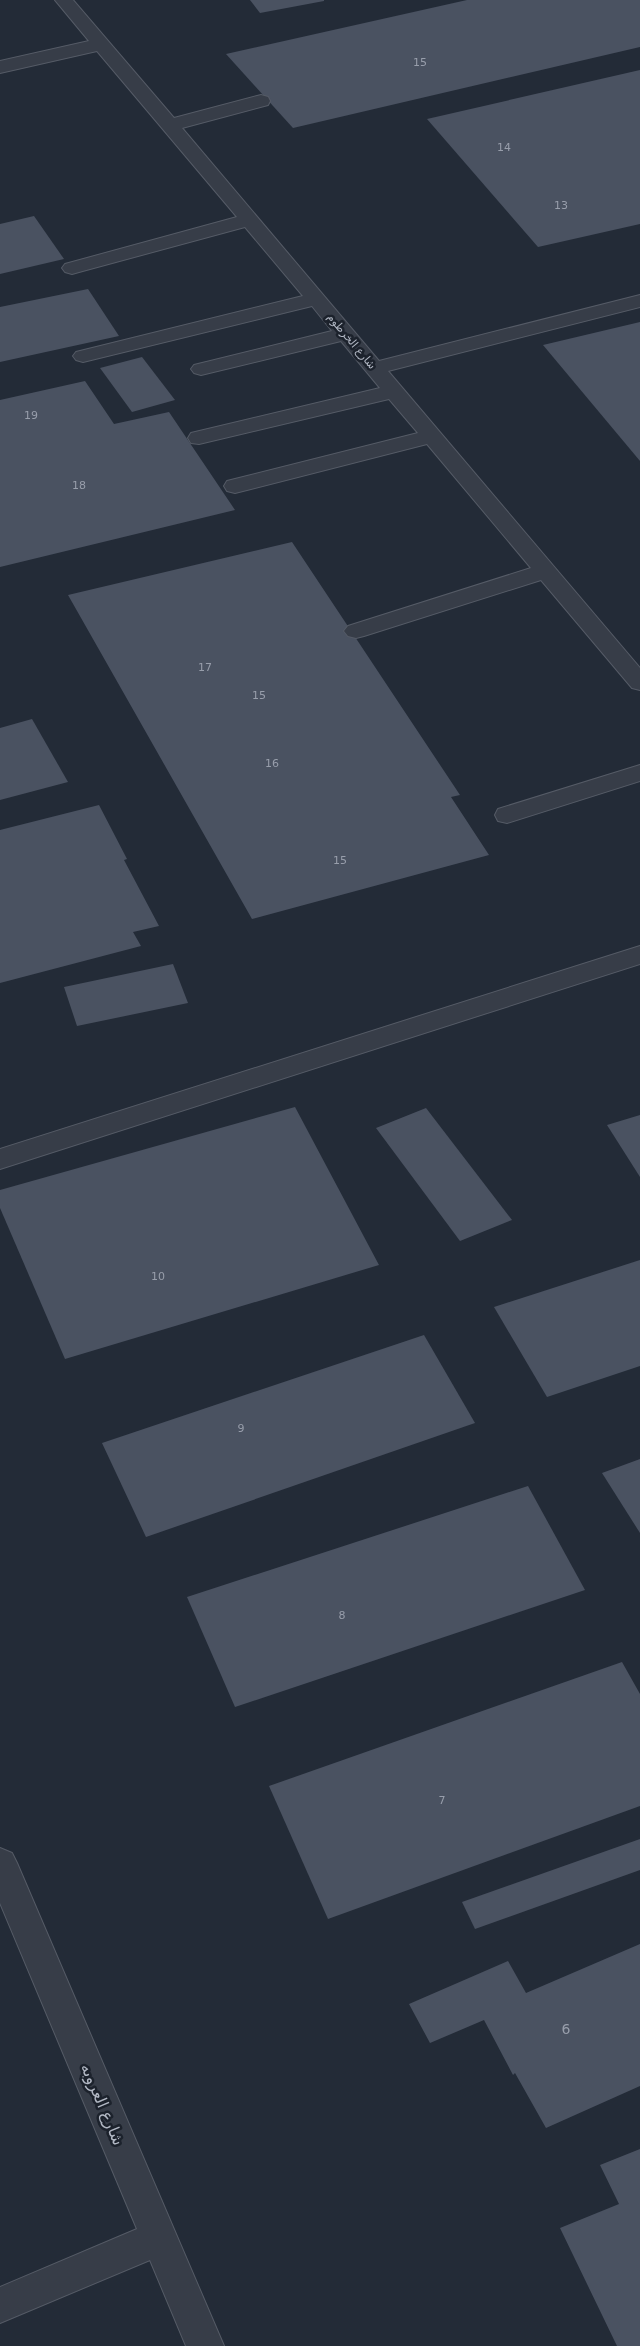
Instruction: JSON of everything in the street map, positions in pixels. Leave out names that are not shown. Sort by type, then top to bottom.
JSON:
[{"type":"lane","name":"شارع الخرطوم","points":[[64,0],[640,683]]},
{"type":"lane","points":[[0,67],[102,44]]},
{"type":"lane","points":[[170,125],[262,101]]},
{"type":"lane","points":[[72,268],[250,220]]},
{"type":"lane","points":[[83,356],[317,299]]},
{"type":"lane","points":[[375,368],[640,301]]},
{"type":"lane","points":[[201,369],[346,334]]},
{"type":"lane","points":[[199,438],[394,391]]},
{"type":"lane","points":[[235,486],[432,436]]},
{"type":"lane","points":[[356,631],[546,571]]},
{"type":"lane","points":[[507,815],[640,774]]},
{"type":"lane","points":[[0,1159],[640,955]]},
{"type":"lane","name":"شارع العروبه","points":[[0,1863],[205,2346]]},
{"type":"lane","points":[[0,2306],[160,2238]]},
{"type":"building","points":[[250,0],[324,0],[324,1],[260,13]]},
{"type":"building","points":[[467,0],[640,0],[640,47],[293,128],[226,54]]},
{"type":"building","points":[[640,70],[640,224],[538,247],[427,119]]},
{"type":"building","points":[[34,216],[64,259],[0,274],[0,224]]},
{"type":"building","points":[[88,289],[119,336],[0,362],[0,307]]},
{"type":"building","points":[[640,322],[640,461],[543,345]]},
{"type":"building","points":[[142,357],[175,400],[132,412],[100,368]]},
{"type":"building","points":[[85,381],[114,424],[169,412],[235,510],[0,567],[0,400]]},
{"type":"building","points":[[292,542],[460,795],[451,797],[489,855],[252,919],[68,595]]},
{"type":"building","points":[[32,719],[68,782],[0,800],[0,728]]},
{"type":"building","points":[[99,805],[127,859],[124,860],[159,926],[133,932],[141,946],[0,983],[0,830]]},
{"type":"building","points":[[173,964],[188,1003],[77,1026],[64,987]]},
{"type":"building","points":[[295,1107],[379,1265],[65,1359],[0,1208],[0,1190]]},
{"type":"building","points":[[426,1108],[512,1220],[460,1241],[376,1128]]},
{"type":"building","points":[[640,1115],[640,1177],[607,1125]]},
{"type":"building","points":[[640,1260],[640,1366],[547,1397],[494,1307]]},
{"type":"building","points":[[424,1335],[475,1423],[146,1537],[102,1443]]},
{"type":"building","points":[[640,1459],[640,1533],[602,1473]]},
{"type":"building","points":[[528,1486],[585,1590],[235,1707],[187,1597]]},
{"type":"building","points":[[622,1662],[640,1694],[640,1806],[328,1919],[269,1786]]},
{"type":"building","points":[[640,1839],[640,1870],[475,1929],[462,1902]]},
{"type":"building","points":[[640,1944],[640,2086],[546,2128],[515,2073],[513,2075],[484,2020],[430,2043],[409,2004],[508,1961],[526,1993]]},
{"type":"building","points":[[640,2149],[640,2346],[617,2346],[560,2228],[619,2204],[600,2165]]}]
